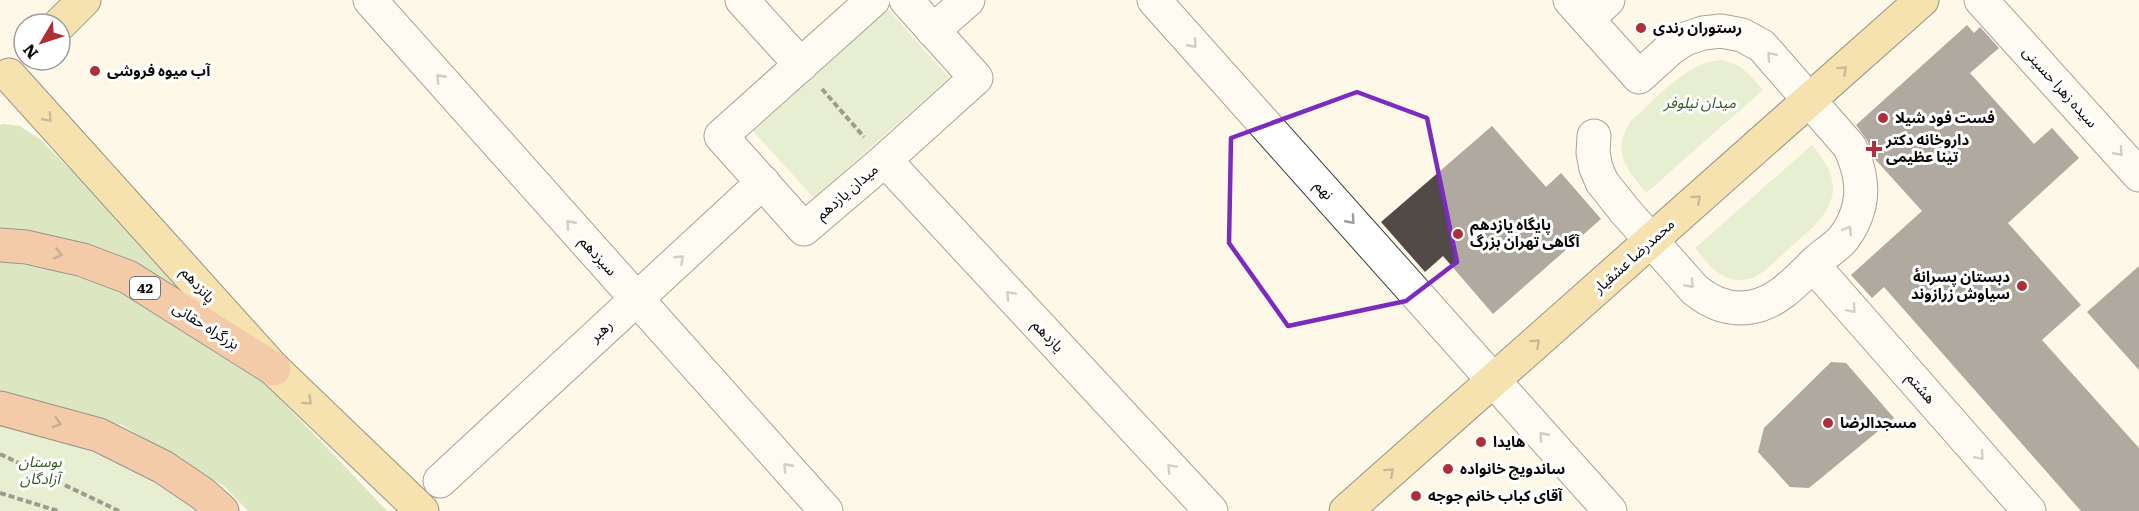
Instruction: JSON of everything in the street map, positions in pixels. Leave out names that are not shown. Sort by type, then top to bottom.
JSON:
[{"type":"highway","name":"بزرگراه حقانی","points":[[0,245],[26,247],[83,260],[128,277],[274,369]]},
{"type":"highway","points":[[0,408],[99,435],[163,467],[203,494],[222,511]]},
{"type":"main road","points":[[72,12],[84,0]]},
{"type":"main road","name":"محمدرضا عشقیار","points":[[1346,511],[1922,0]]},
{"type":"main road","name":"پانزدهم","points":[[11,72],[274,369],[422,511]]},
{"type":"street","name":"سیزدهم","points":[[370,0],[826,511]]},
{"type":"street","points":[[742,0],[801,65]]},
{"type":"street","name":"میدان یازدهم","points":[[873,0],[722,136],[804,229],[976,78],[906,0]]},
{"type":"street","points":[[933,31],[968,0]]},
{"type":"street","name":"نهم","points":[[1154,0],[1610,511]]},
{"type":"street","name":"سیده زهرا حسینی","points":[[1981,0],[2139,175]]},
{"type":"street","points":[[1588,6],[1639,77],[1671,48],[1685,39],[1702,33],[1721,32],[1742,35],[1762,46],[1850,147],[1861,182],[1860,203],[1854,222],[1842,239],[1779,295],[1751,308],[1720,305],[1695,290],[1602,182],[1593,153],[1594,136]]},
{"type":"street","name":"یازدهم","points":[[885,160],[1211,511]]},
{"type":"street","name":"رهبر","points":[[440,481],[763,182]]},
{"type":"street","name":"هشتم","points":[[1813,265],[2029,511]]},
{"type":"path","points":[[801,65],[885,160]]},
{"type":"path","points":[[0,454],[119,511]]},
{"type":"path","points":[[0,493],[58,511]]},
{"type":"highlighted area","points":[[1357,92],[1427,118],[1457,262],[1406,301],[1288,326],[1229,243],[1231,138]]},
{"type":"green space","points":[[887,8],[949,78],[814,198],[751,129]]},
{"type":"green space","name":"میدان نیلوفر","points":[[1720,60],[1739,67],[1749,74],[1763,90],[1646,193],[1624,160],[1622,142],[1630,122],[1683,75],[1707,63]]},
{"type":"green space","points":[[0,125],[20,126],[41,140],[239,339],[153,273],[122,256],[92,245],[47,236],[0,231]]},
{"type":"green space","points":[[1812,145],[1832,178],[1833,192],[1822,217],[1758,275],[1738,280],[1719,273],[1695,248]]},
{"type":"green space","points":[[0,260],[107,285],[162,311],[247,366],[387,511],[248,511],[224,486],[122,425],[0,396]]},
{"type":"green space","name":"بوستان آزادگان","points":[[0,420],[128,459],[200,511],[0,511]]},
{"type":"building","points":[[1967,25],[1974,33],[1980,27],[1999,48],[1970,73],[2034,144],[2052,128],[2079,158],[2008,223],[2081,305],[2042,340],[2139,448],[2139,511],[2081,511],[1884,287],[1872,298],[1851,275],[1922,211],[1874,158],[1867,140],[1856,125]]},
{"type":"building","points":[[1492,126],[1546,187],[1561,173],[1601,219],[1493,314],[1443,256],[1425,272],[1381,222]]},
{"type":"building","points":[[2139,266],[2139,370],[2087,312]]},
{"type":"building","name":"مسجدالرضا","points":[[1831,362],[1846,363],[1894,418],[1809,488],[1790,487],[1758,452],[1764,428]]},
{"type":"place","name":"رستوران رندی","points":[[1641,28]]},
{"type":"place","name":"آب میوه فروشی","points":[[95,71]]},
{"type":"place","name":"فست فود شیلا","points":[[1883,118]]},
{"type":"place","name":"داروخانه دکتر تینا عظیمی","points":[[1874,149]]},
{"type":"place","name":"پایگاه یازدهم آگاهی تهران بزرگ","points":[[1458,234]]},
{"type":"place","name":"دبستان پسرانهٔ سیاوش زرازوند","points":[[2022,286]]},
{"type":"place","name":"مسجدالرضا","points":[[1828,423]]},
{"type":"place","name":"هایدا","points":[[1481,442]]},
{"type":"place","name":"ساندویچ خانواده","points":[[1448,469]]},
{"type":"place","name":"آقای کباب خانم جوجه","points":[[1416,496]]}]
